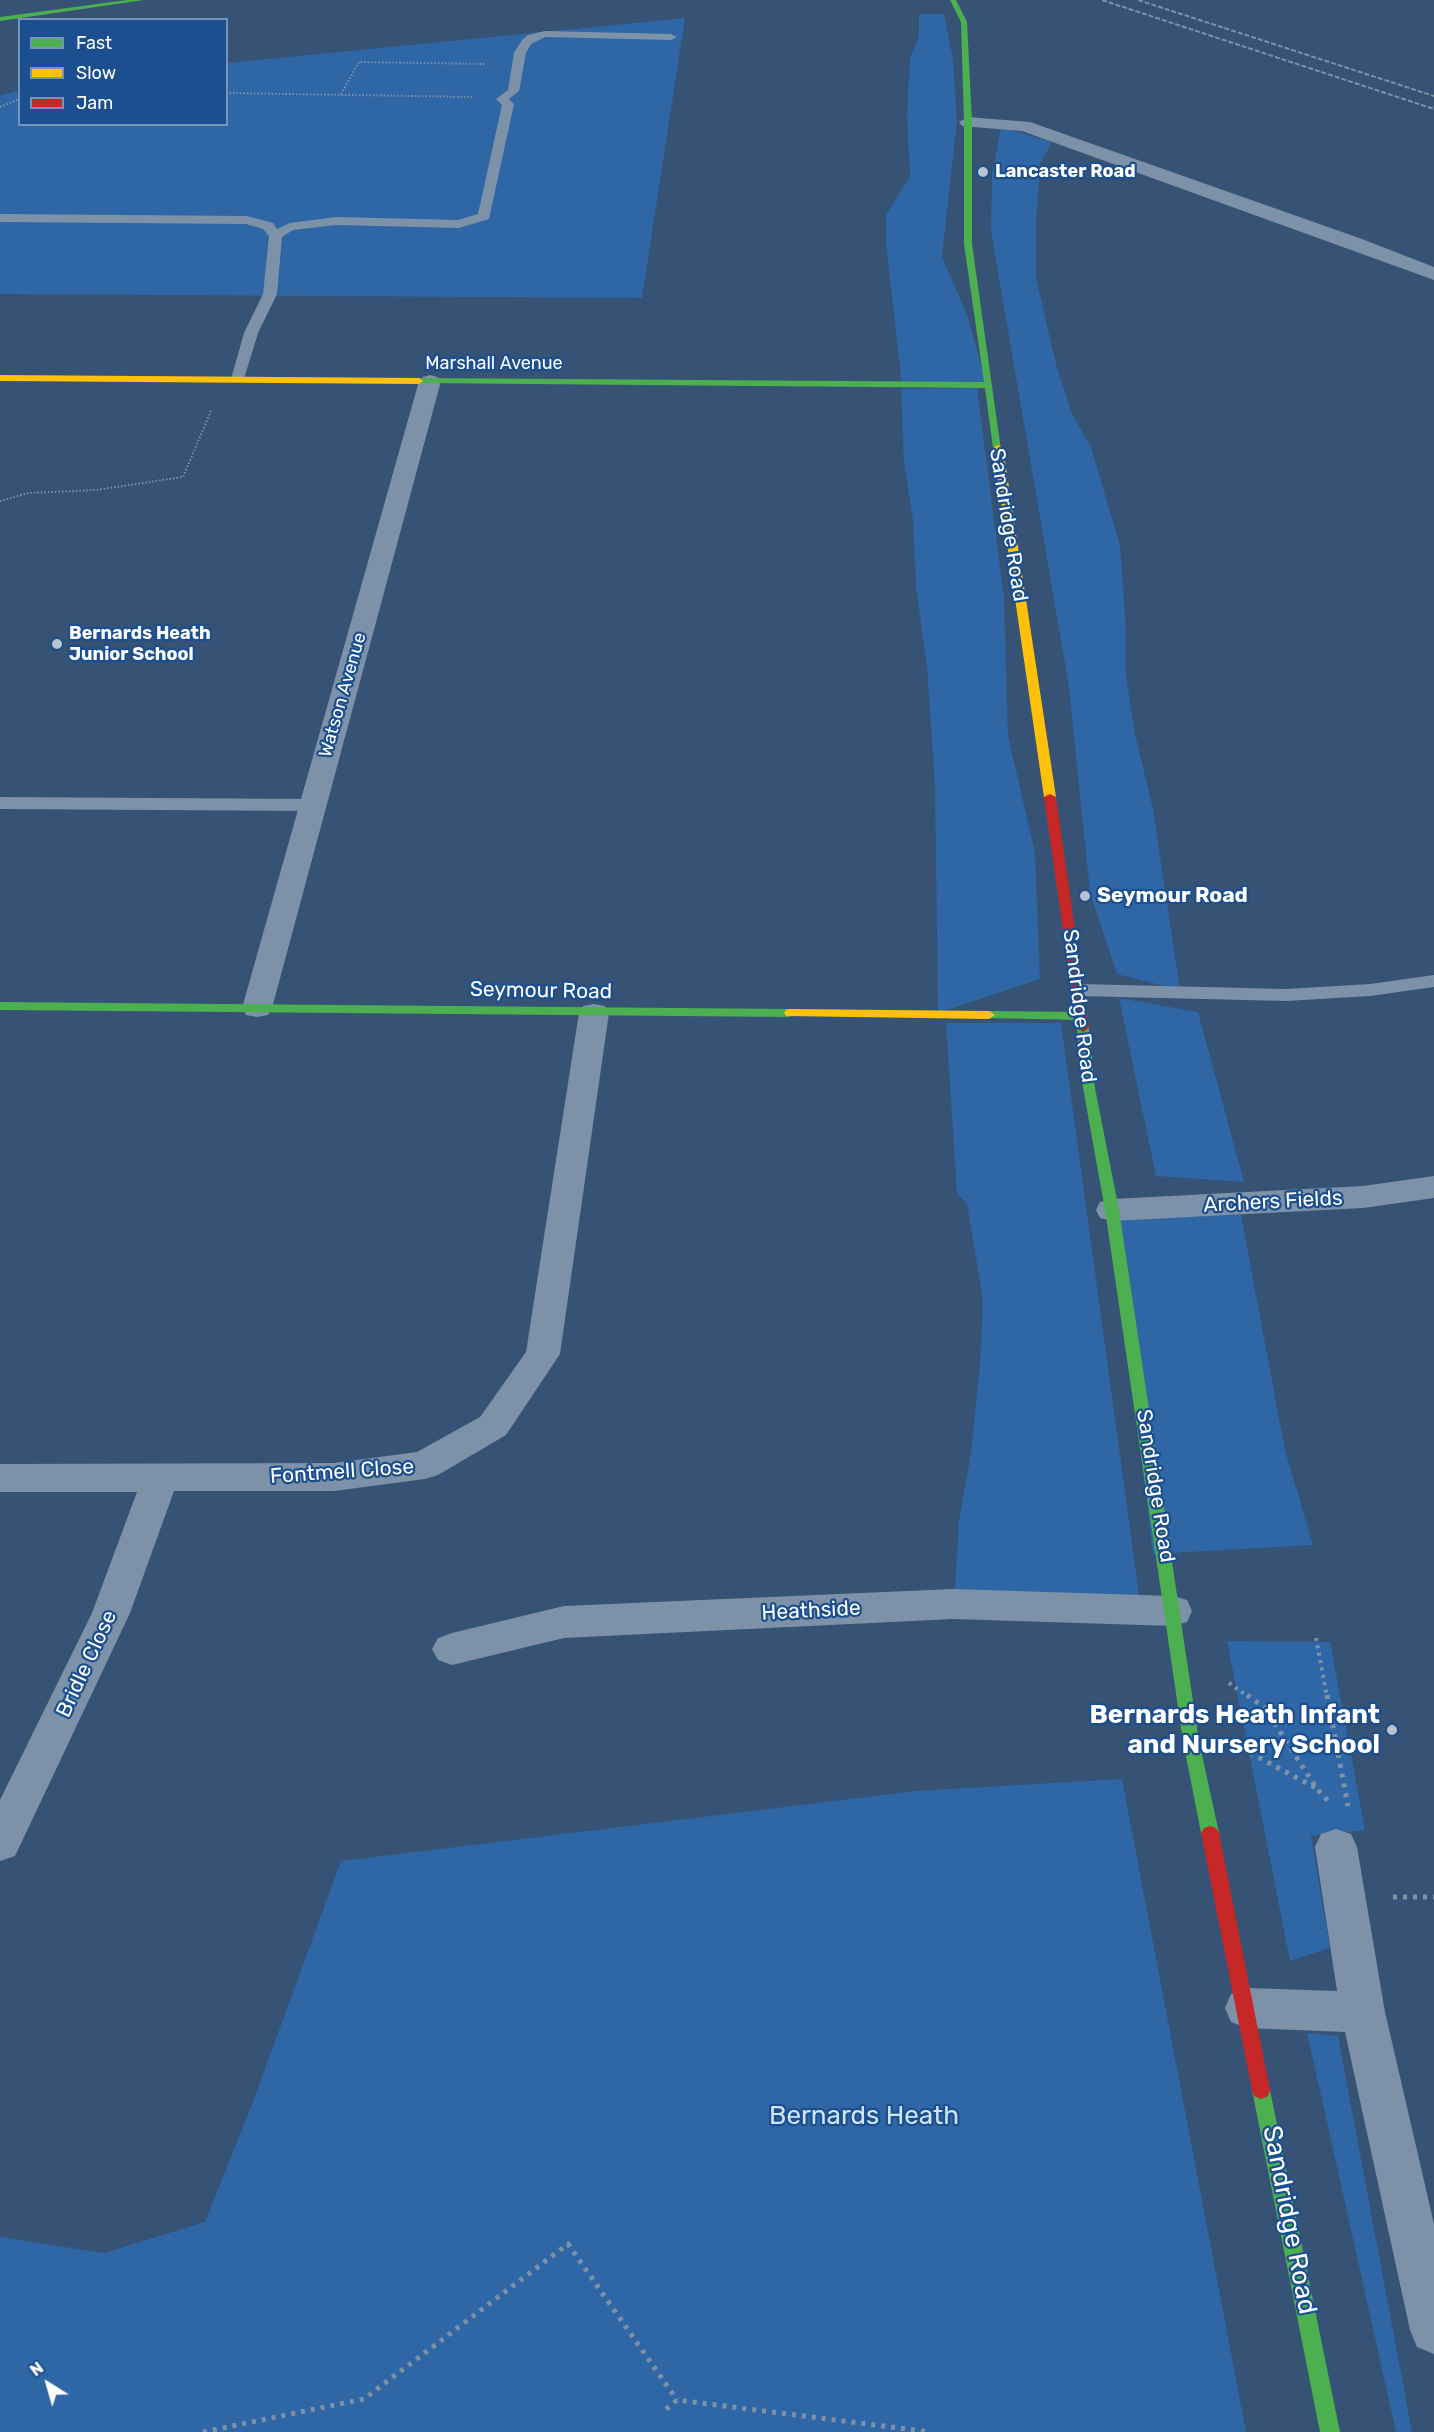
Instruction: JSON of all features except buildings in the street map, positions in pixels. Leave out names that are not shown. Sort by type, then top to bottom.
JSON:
[{"type":"main road","points":[[0,19],[141,0]]},
{"type":"main road","name":"Sandridge Road","points":[[953,0],[964,22],[968,122],[968,244],[987,385],[1079,990],[1089,1088],[1112,1210],[1182,1664],[1191,1741],[1330,2432]]},
{"type":"main road","name":"Marshall Avenue","points":[[0,378],[987,385]]},
{"type":"main road","name":"Seymour Road","points":[[0,1006],[1082,1016]]},
{"type":"street","points":[[968,122],[1023,126],[1355,243],[1434,274]]},
{"type":"street","name":"Watson Avenue","points":[[257,1008],[430,381]]},
{"type":"street","name":"Fontmell Close","points":[[0,1478],[160,1479],[334,1476],[425,1465],[493,1426],[543,1354],[594,1013]]},
{"type":"street","name":"Archers Fields","points":[[1112,1210],[1364,1197],[1434,1187]]},
{"type":"street","name":"Bridle Close","points":[[0,1843],[111,1613],[160,1479]]},
{"type":"street","name":"Heathside","points":[[452,1649],[564,1622],[953,1604],[1173,1611]]},
{"type":"street","points":[[1341,1825],[1363,2012],[1434,2330]]},
{"type":"street","points":[[1246,2008],[1363,2012]]},
{"type":"lane","points":[[276,236],[290,227],[312,222],[459,224],[484,216],[508,104],[502,99],[513,91],[520,53],[526,42],[532,37],[545,34],[671,37]]},
{"type":"lane","points":[[0,218],[247,220],[268,226],[276,236],[270,294],[231,378]]},
{"type":"lane","points":[[0,803],[312,805]]},
{"type":"lane","points":[[1079,990],[1286,995],[1370,990],[1434,981]]},
{"type":"path","points":[[341,95],[359,62],[519,64]]},
{"type":"path","points":[[228,93],[502,99]]},
{"type":"path","points":[[0,107],[18,100]]},
{"type":"path","points":[[0,501],[28,493],[96,490],[183,477],[231,378]]},
{"type":"path","points":[[1316,1638],[1341,1825]]},
{"type":"path","points":[[1182,1664],[1222,1678],[1264,1707],[1341,1825]]},
{"type":"path","points":[[1191,1741],[1228,1742],[1317,1789]]},
{"type":"path","points":[[203,2432],[364,2398],[568,2244],[677,2400]]},
{"type":"path","points":[[666,2409],[677,2400],[931,2432]]},
{"type":"green space","points":[[919,14],[944,14],[953,59],[957,121],[942,257],[967,315],[987,385],[902,385],[886,244],[886,215],[910,176],[907,116],[910,58],[919,37]]},
{"type":"green space","points":[[685,18],[642,298],[0,294],[0,95],[18,91],[18,126],[228,126],[228,63]]},
{"type":"green space","points":[[1001,127],[1052,142],[1040,164],[1036,224],[1036,278],[1056,364],[1072,414],[1091,447],[1120,546],[1125,614],[1126,676],[1135,734],[1153,809],[1180,990],[1117,974],[1090,893],[1069,687],[991,231],[992,175]]},
{"type":"green space","points":[[977,388],[1004,597],[1008,736],[1035,853],[1040,979],[938,1013],[935,785],[927,667],[916,587],[913,520],[904,462],[901,389]]},
{"type":"green space","points":[[1119,998],[1198,1012],[1244,1182],[1156,1176]]},
{"type":"green space","points":[[946,1023],[1061,1023],[1141,1609],[954,1600],[959,1521],[971,1453],[980,1364],[983,1300],[967,1204],[957,1193]]},
{"type":"green space","points":[[1241,1215],[1285,1450],[1313,1545],[1153,1554],[1113,1219]]},
{"type":"green space","points":[[1227,1641],[1330,1642],[1365,1830],[1311,1836],[1330,1948],[1290,1961]]},
{"type":"green space","name":"Bernards Heath","points":[[1122,1779],[1246,2432],[0,2432],[0,2237],[104,2253],[205,2222],[251,2107],[341,1861],[916,1791]]},
{"type":"green space","points":[[1307,2033],[1338,2036],[1412,2432],[1396,2432]]},
{"type":"railway","points":[[1102,0],[1434,109]]},
{"type":"railway","points":[[1138,0],[1434,96]]},
{"type":"traffic: fast","points":[[0,19],[141,0]]},
{"type":"traffic: fast","points":[[953,0],[964,22],[968,122],[968,244],[998,448]]},
{"type":"traffic: fast","points":[[419,381],[987,385]]},
{"type":"traffic: fast","points":[[0,1006],[790,1013]]},
{"type":"traffic: fast","points":[[989,1015],[1082,1016]]},
{"type":"traffic: fast","points":[[1083,1028],[1089,1088],[1112,1210],[1191,1741],[1210,1833]]},
{"type":"traffic: fast","points":[[1261,2090],[1330,2432]]},
{"type":"traffic: slow","points":[[0,378],[419,381]]},
{"type":"traffic: slow","points":[[998,448],[1050,797]]},
{"type":"traffic: slow","points":[[790,1013],[989,1015]]},
{"type":"traffic: jam","points":[[1050,797],[1083,1028]]},
{"type":"traffic: jam","points":[[1210,1833],[1261,2090]]},
{"type":"place","name":"Lancaster Road","points":[[983,172]]},
{"type":"place","name":"Bernards Heath Junior School","points":[[57,644]]},
{"type":"place","name":"Seymour Road","points":[[1085,896]]},
{"type":"place","name":"Bernards Heath Infant and Nursery School","points":[[1392,1730]]}]
